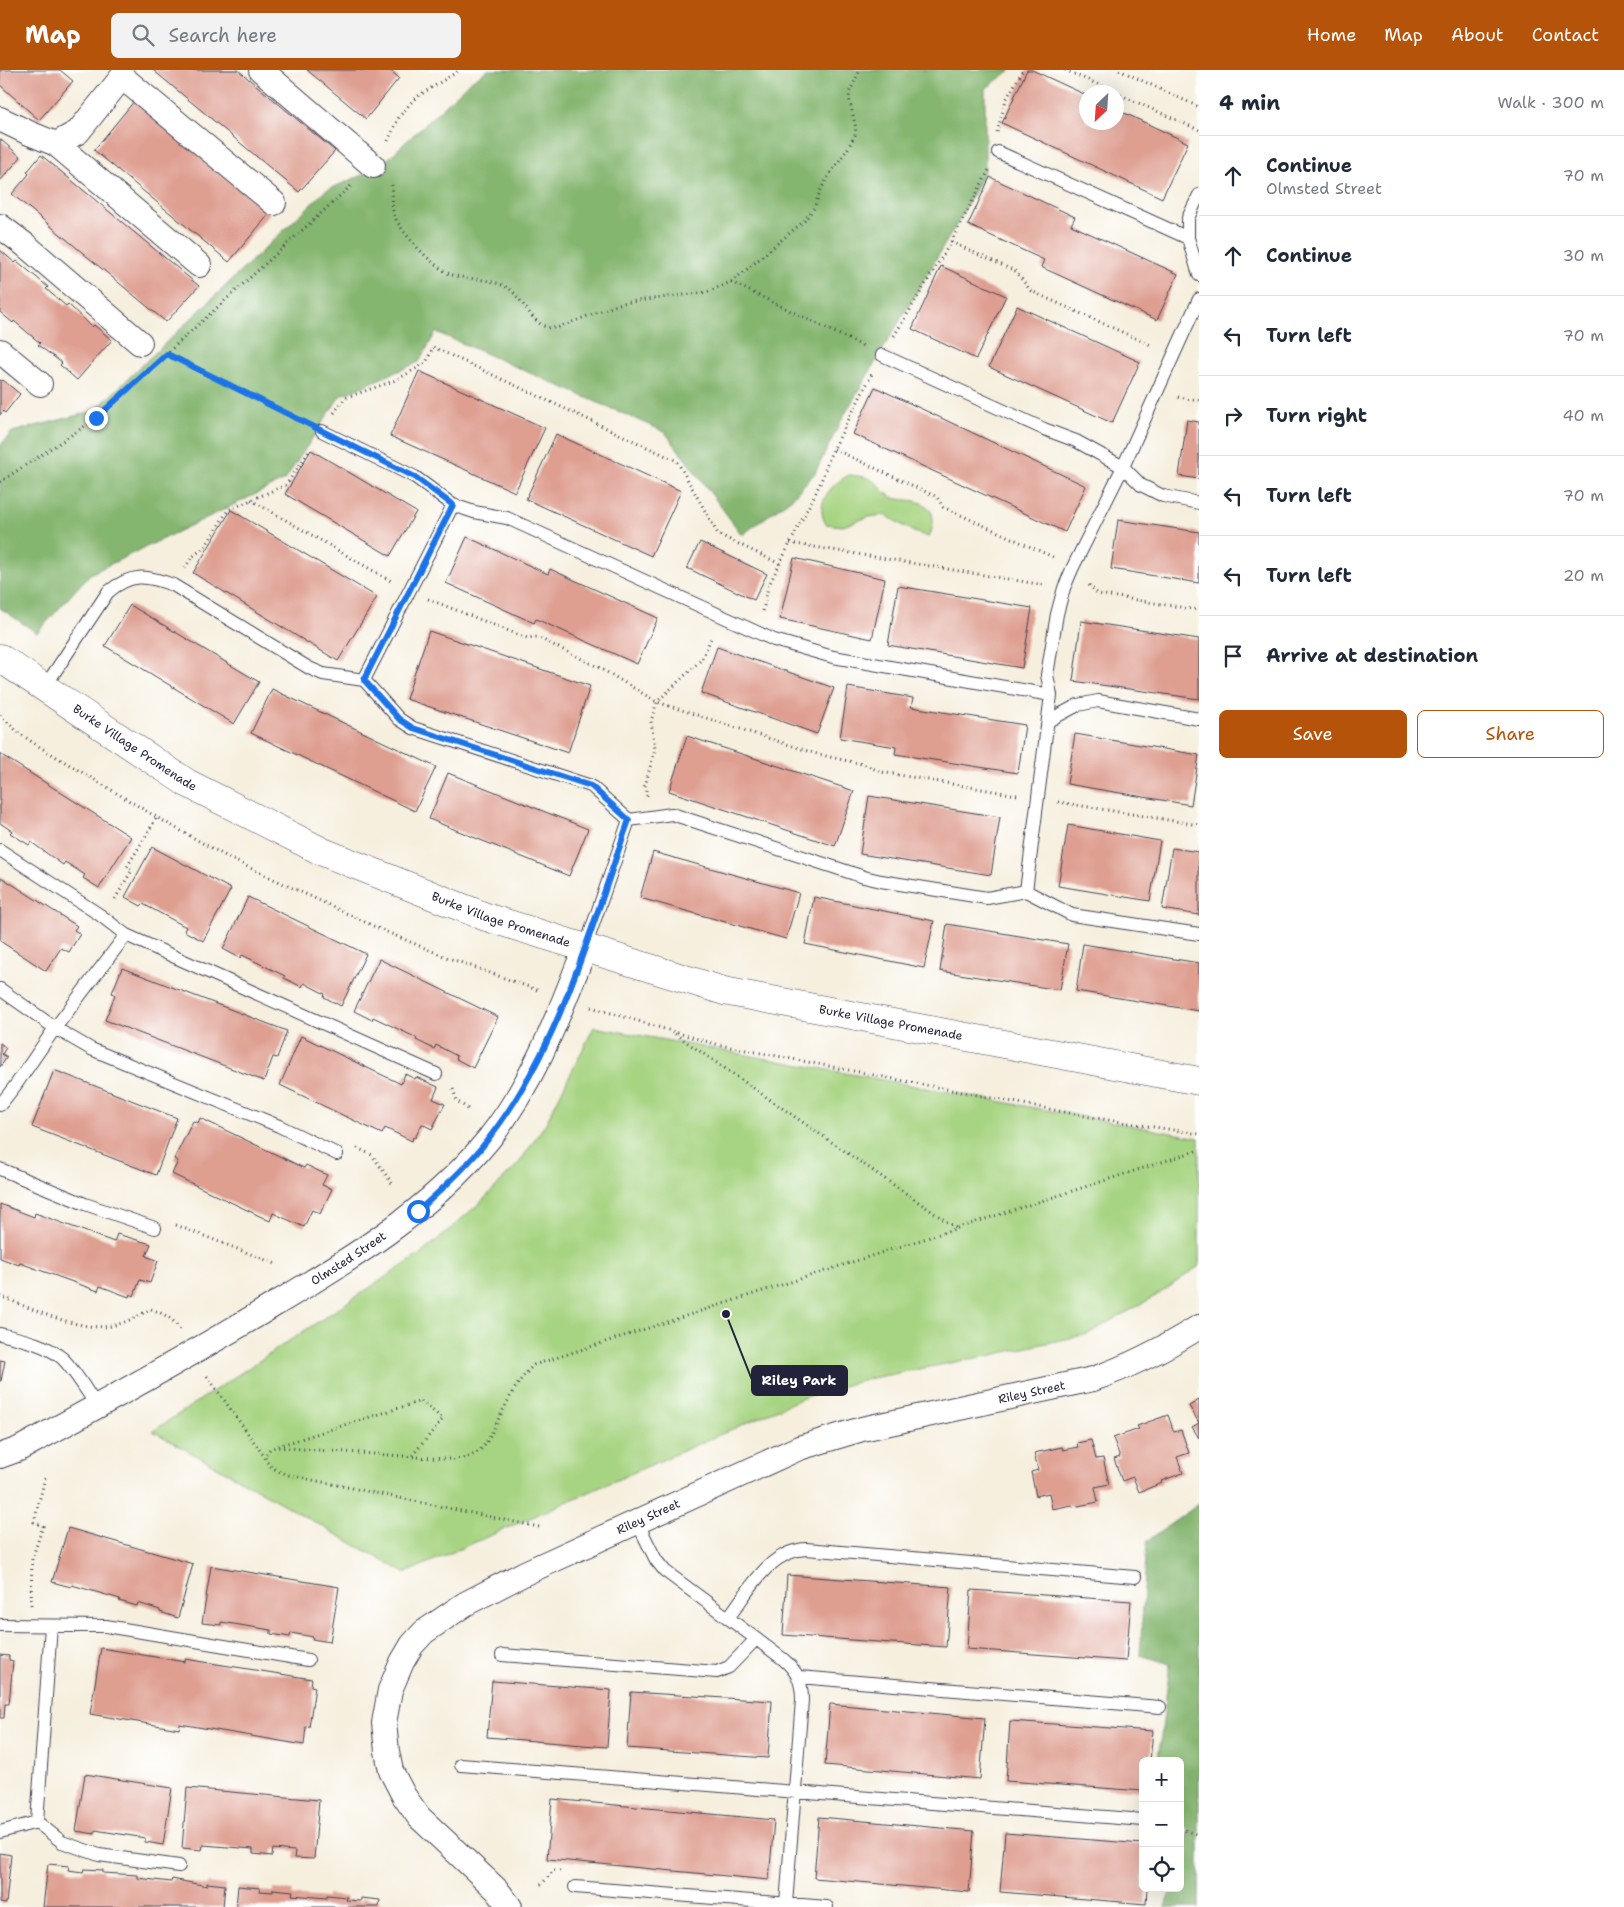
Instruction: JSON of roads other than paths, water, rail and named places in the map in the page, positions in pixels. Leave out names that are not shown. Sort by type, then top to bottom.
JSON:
[{"type":"street","points":[[261,70],[373,166]]},
{"type":"street","points":[[56,144],[78,132],[122,77],[274,203]]},
{"type":"street","points":[[0,119],[56,144],[199,266]]},
{"type":"street","points":[[0,226],[24,244],[140,343]]},
{"type":"street","points":[[0,351],[40,384]]},
{"type":"street","name":"Burke Village Promenade","points":[[0,658],[187,783],[323,852],[486,917],[724,991],[1199,1081]]},
{"type":"street","name":"Olmsted Street","points":[[0,1456],[19,1449],[194,1353],[352,1258],[418,1211],[454,1178],[488,1139],[525,1085],[559,1015],[585,948]]},
{"type":"street","name":"Riley Street","points":[[510,1907],[497,1890],[419,1817],[400,1790],[391,1772],[384,1723],[390,1690],[402,1662],[412,1645],[424,1632],[448,1614],[525,1573],[799,1448],[862,1429],[1093,1379],[1146,1357],[1199,1327]]},
{"type":"lane","points":[[998,152],[1188,238]]},
{"type":"lane","points":[[1199,195],[1188,218],[1188,238],[1199,275]]},
{"type":"lane","points":[[1026,891],[1051,695],[1048,675],[1057,614],[1064,588],[1123,467],[1199,299]]},
{"type":"lane","points":[[882,355],[1044,430],[1076,440],[1123,467],[1141,485],[1148,489],[1163,496],[1199,503]]},
{"type":"lane","points":[[322,431],[415,477],[453,505],[474,512],[507,518],[774,640],[834,657],[1051,695]]},
{"type":"lane","points":[[364,680],[453,505]]},
{"type":"lane","points":[[44,688],[108,592],[120,582],[136,578],[154,578],[173,585],[309,668],[323,674],[364,680],[399,719],[413,728],[591,786],[629,820],[672,814],[881,881],[987,898],[1026,891],[1072,915],[1199,934]]},
{"type":"lane","points":[[1048,721],[1078,706],[1098,702],[1199,719]]},
{"type":"lane","points":[[585,948],[629,820]]},
{"type":"lane","points":[[0,850],[100,915],[126,935],[436,1074]]},
{"type":"lane","points":[[0,1105],[55,1028],[126,935]]},
{"type":"lane","points":[[0,990],[55,1028],[91,1049],[279,1126],[337,1154]]},
{"type":"lane","points":[[0,1169],[85,1204],[155,1228]]},
{"type":"lane","points":[[0,1334],[28,1341],[62,1358],[97,1406]]},
{"type":"lane","points":[[637,1522],[656,1560],[665,1571],[788,1663],[799,1678],[802,1700],[786,1904]]},
{"type":"lane","points":[[728,1618],[766,1568],[784,1554],[794,1550],[806,1549],[1135,1576]]},
{"type":"lane","points":[[0,1625],[106,1626],[308,1660]]},
{"type":"lane","points":[[37,1822],[51,1626]]},
{"type":"lane","points":[[502,1655],[717,1672],[729,1667],[756,1639]]},
{"type":"lane","points":[[799,1678],[1160,1707]]},
{"type":"lane","points":[[461,1765],[1139,1820]]},
{"type":"lane","points":[[0,1832],[37,1822]]},
{"type":"lane","points":[[37,1822],[62,1842],[99,1855],[180,1866]]},
{"type":"lane","points":[[575,1887],[827,1907]]},
{"type":"place","name":"Riley Park","points":[[726,1314]]}]
